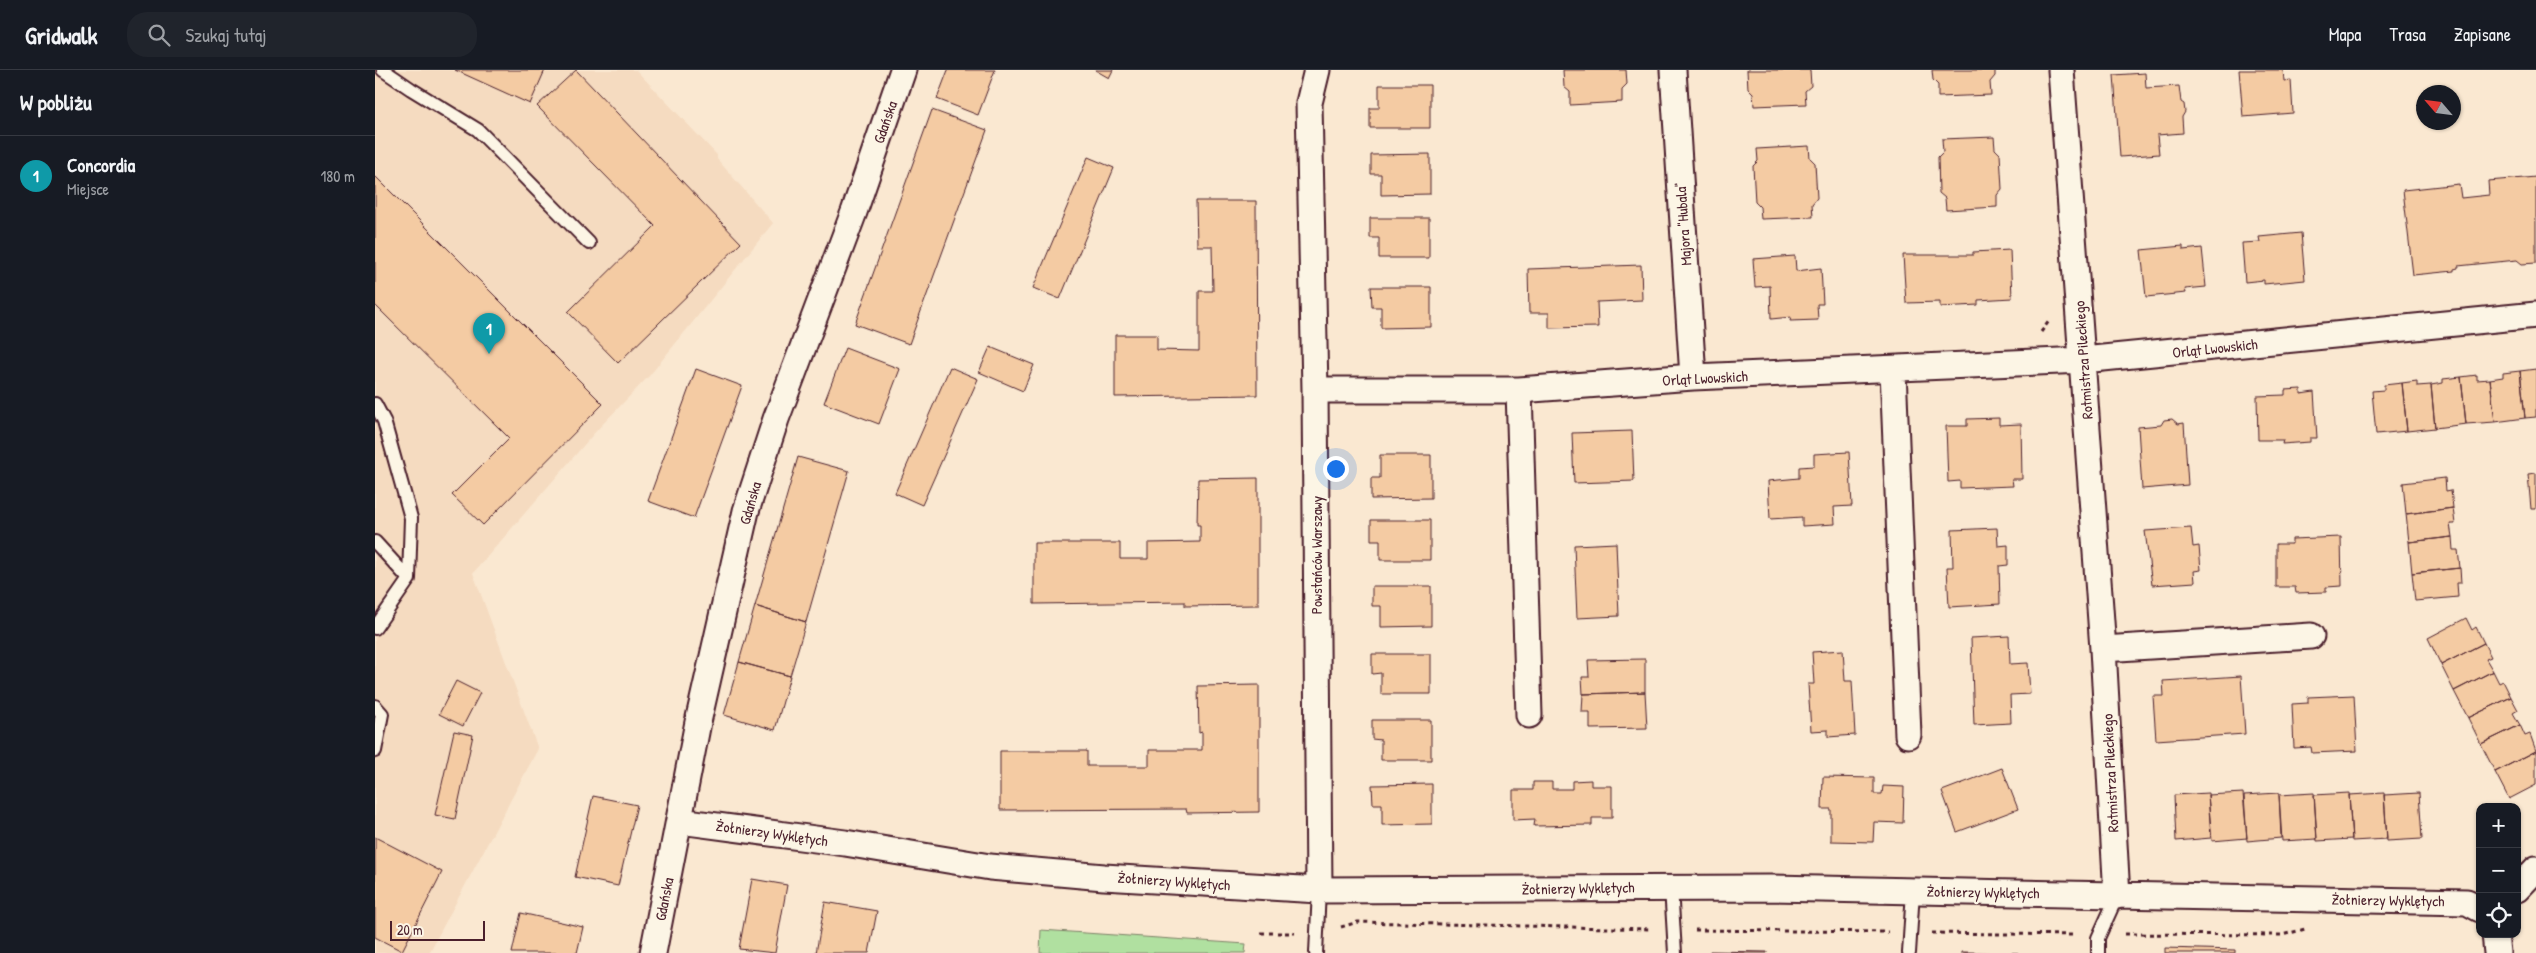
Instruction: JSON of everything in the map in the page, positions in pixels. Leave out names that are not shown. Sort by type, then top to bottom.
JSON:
[{"type":"street","name":"Gdańska","points":[[653,953],[698,722],[746,511],[776,419],[855,212],[903,70]]},
{"type":"street","name":"Powstańców Warszawy","points":[[1317,70],[1309,103],[1315,390],[1319,890]]},
{"type":"street","name":"Majora \"Hubala\"","points":[[1673,70],[1693,377]]},
{"type":"street","name":"Rotmistrza Pileckiego","points":[[2061,70],[2103,649],[2117,896]]},
{"type":"street","name":"Orląt Lwowskich","points":[[1315,390],[1519,390],[1693,377],[1893,370],[2029,361],[2083,360],[2536,315]]},
{"type":"street","points":[[1893,370],[1908,735]]},
{"type":"street","points":[[1519,390],[1529,716]]},
{"type":"street","points":[[2103,649],[2311,636]]},
{"type":"street","name":"Żołnierzy Wyklętych","points":[[680,821],[845,843],[990,866],[1104,877],[1319,890],[1671,887],[2467,902],[2476,907]]},
{"type":"street","points":[[2521,885],[2536,868]]},
{"type":"street","points":[[2495,938],[2497,953]]},
{"type":"lane","points":[[383,70],[479,130],[589,244]]},
{"type":"lane","points":[[375,404],[384,421],[411,518],[409,580],[375,628]]},
{"type":"lane","points":[[375,542],[409,580]]},
{"type":"lane","points":[[375,706],[382,714],[375,751]]},
{"type":"lane","points":[[1671,887],[1675,953]]},
{"type":"lane","points":[[1317,953],[1319,890]]},
{"type":"lane","points":[[1909,953],[1913,891]]},
{"type":"lane","points":[[2098,953],[2100,934],[2117,896]]},
{"type":"path","points":[[1339,929],[1343,925],[1358,922],[1673,930],[1910,933],[2283,935],[2311,928]]},
{"type":"path","points":[[1261,933],[1297,933]]},
{"type":"shaded area","points":[[375,70],[636,70],[717,155],[717,159],[773,223],[650,375],[597,430],[473,573],[538,749],[429,953],[375,953]]},
{"type":"green space","points":[[1041,930],[1246,944],[1245,953],[1040,953]]},
{"type":"building","points":[[455,70],[545,70],[530,104]]},
{"type":"building","points":[[576,70],[741,243],[618,363],[568,312],[655,226],[537,106]]},
{"type":"building","points":[[948,70],[995,70],[978,115],[937,99]]},
{"type":"building","points":[[1095,70],[1113,70],[1109,78]]},
{"type":"building","points":[[1563,70],[1626,70],[1627,84],[1622,89],[1622,102],[1570,105],[1570,92],[1564,87]]},
{"type":"building","points":[[1747,70],[1810,70],[1811,86],[1805,91],[1806,104],[1754,106],[1753,94],[1748,89]]},
{"type":"building","points":[[1932,70],[1995,70],[1995,76],[1990,82],[1991,95],[1938,97],[1938,85],[1933,80]]},
{"type":"building","points":[[2239,70],[2283,70],[2284,81],[2291,80],[2293,113],[2243,117]]},
{"type":"building","points":[[2145,73],[2146,88],[2179,86],[2181,102],[2184,104],[2185,112],[2182,117],[2183,133],[2157,135],[2159,154],[2120,157],[2114,75]]},
{"type":"building","points":[[1379,85],[1430,85],[1430,128],[1370,128],[1370,108],[1379,108]]},
{"type":"building","points":[[932,110],[987,130],[909,344],[855,324]]},
{"type":"building","points":[[1994,137],[1995,149],[2000,154],[2002,189],[1997,195],[1997,207],[1946,210],[1945,198],[1939,193],[1938,157],[1943,152],[1942,139]]},
{"type":"building","points":[[1809,146],[1810,158],[1815,163],[1817,198],[1812,204],[1813,217],[1761,219],[1760,207],[1755,202],[1753,166],[1758,161],[1757,149]]},
{"type":"building","points":[[1430,154],[1430,194],[1381,195],[1381,174],[1371,174],[1371,155]]},
{"type":"building","points":[[1088,157],[1114,168],[1060,299],[1033,288]]},
{"type":"building","points":[[375,176],[603,404],[483,525],[452,495],[509,438],[375,305]]},
{"type":"building","points":[[2536,177],[2536,263],[2522,264],[2517,260],[2458,266],[2454,271],[2413,275],[2403,190],[2459,184],[2461,198],[2489,195],[2488,181]]},
{"type":"building","points":[[1196,201],[1256,201],[1257,395],[1115,397],[1115,335],[1157,335],[1157,350],[1199,351],[1199,291],[1213,291],[1212,246],[1197,246]]},
{"type":"building","points":[[1370,218],[1429,218],[1429,258],[1379,258],[1379,238],[1370,238]]},
{"type":"building","points":[[2301,233],[2305,280],[2264,284],[2264,280],[2245,282],[2242,243],[2260,242],[2259,237]]},
{"type":"building","points":[[2183,246],[2183,250],[2202,248],[2206,287],[2185,289],[2186,293],[2146,297],[2141,250]]},
{"type":"building","points":[[2010,250],[2012,298],[1978,300],[1978,305],[1940,307],[1940,302],[1906,303],[1903,255],[1973,255],[1973,252]]},
{"type":"building","points":[[1795,256],[1796,271],[1821,268],[1823,304],[1817,304],[1818,320],[1790,321],[1791,317],[1771,319],[1770,286],[1755,287],[1753,259]]},
{"type":"building","points":[[1641,265],[1642,300],[1597,302],[1598,327],[1549,328],[1549,313],[1529,313],[1528,269]]},
{"type":"building","points":[[1371,287],[1431,287],[1431,327],[1381,328],[1381,307],[1372,307]]},
{"type":"building","points":[[990,347],[1034,365],[1023,391],[979,372]]},
{"type":"building","points":[[845,348],[900,369],[879,424],[824,403]]},
{"type":"building","points":[[950,367],[978,379],[922,505],[895,493]]},
{"type":"building","points":[[696,369],[742,386],[694,518],[648,501]]},
{"type":"building","points":[[2536,369],[2536,417],[2525,418],[2520,371]]},
{"type":"building","points":[[2520,371],[2525,418],[2495,422],[2490,379],[2503,377],[2503,373]]},
{"type":"building","points":[[2477,375],[2477,380],[2490,379],[2495,422],[2466,424],[2461,377]]},
{"type":"building","points":[[2461,377],[2466,424],[2435,428],[2431,385],[2443,383],[2443,379]]},
{"type":"building","points":[[2417,381],[2417,386],[2431,385],[2435,428],[2407,431],[2402,383]]},
{"type":"building","points":[[2402,383],[2407,431],[2376,434],[2372,391],[2384,390],[2384,385]]},
{"type":"building","points":[[2301,389],[2301,394],[2314,392],[2317,438],[2310,438],[2310,442],[2282,444],[2283,440],[2258,440],[2257,396],[2285,395],[2285,390]]},
{"type":"building","points":[[1999,418],[1999,425],[2021,424],[2022,479],[2012,479],[2013,486],[1960,488],[1960,481],[1948,482],[1946,426],[1967,426],[1967,419]]},
{"type":"building","points":[[2172,419],[2178,424],[2184,423],[2188,485],[2142,489],[2138,427],[2161,425],[2164,420]]},
{"type":"building","points":[[1632,431],[1634,481],[1574,483],[1572,433]]},
{"type":"building","points":[[1849,452],[1852,506],[1834,507],[1835,524],[1802,526],[1802,517],[1770,519],[1768,481],[1799,478],[1799,467],[1814,466],[1814,454]]},
{"type":"building","points":[[1380,455],[1431,455],[1431,498],[1371,499],[1371,478],[1380,478]]},
{"type":"building","points":[[798,457],[849,471],[806,622],[755,606]]},
{"type":"building","points":[[2536,473],[2536,509],[2531,509],[2528,474]]},
{"type":"building","points":[[1258,478],[1258,605],[1185,606],[1185,602],[1034,604],[1034,543],[1120,543],[1120,559],[1148,559],[1148,543],[1200,542],[1200,525],[1197,525],[1198,479]]},
{"type":"building","points":[[2445,478],[2446,491],[2451,490],[2453,508],[2406,514],[2403,483]]},
{"type":"building","points":[[2453,508],[2455,524],[2450,524],[2452,537],[2409,542],[2406,514]]},
{"type":"building","points":[[1371,520],[1430,520],[1430,560],[1380,560],[1380,540],[1371,540]]},
{"type":"building","points":[[1997,528],[1998,546],[2008,545],[2008,565],[1999,566],[2000,604],[1949,607],[1947,567],[1953,567],[1952,530]]},
{"type":"building","points":[[2191,528],[2193,547],[2199,546],[2201,570],[2194,571],[2195,582],[2152,585],[2145,531]]},
{"type":"building","points":[[2341,537],[2342,586],[2326,587],[2326,592],[2296,593],[2295,587],[2276,587],[2276,544],[2292,544],[2292,539]]},
{"type":"building","points":[[2452,537],[2453,550],[2458,550],[2460,568],[2412,573],[2409,542]]},
{"type":"building","points":[[1616,543],[1619,616],[1577,618],[1574,545]]},
{"type":"building","points":[[2460,568],[2461,583],[2457,583],[2458,597],[2415,601],[2412,573]]},
{"type":"building","points":[[1372,586],[1431,586],[1431,626],[1381,627],[1381,606],[1372,606]]},
{"type":"building","points":[[755,606],[806,622],[790,676],[739,662]]},
{"type":"building","points":[[2466,618],[2472,630],[2476,627],[2484,643],[2441,665],[2428,638]]},
{"type":"building","points":[[2009,636],[2010,664],[2028,663],[2030,694],[2010,695],[2011,723],[1974,725],[1971,638]]},
{"type":"building","points":[[2484,643],[2491,657],[2486,659],[2493,671],[2454,691],[2441,665]]},
{"type":"building","points":[[1843,650],[1845,681],[1852,681],[1855,735],[1828,737],[1828,730],[1811,731],[1808,684],[1814,684],[1812,652]]},
{"type":"building","points":[[1372,654],[1431,654],[1431,694],[1381,694],[1381,673],[1372,674]]},
{"type":"building","points":[[1645,659],[1645,692],[1583,694],[1582,677],[1589,677],[1588,660]]},
{"type":"building","points":[[739,662],[790,676],[775,730],[724,715]]},
{"type":"building","points":[[2493,671],[2499,683],[2503,681],[2511,697],[2468,718],[2454,691]]},
{"type":"building","points":[[2241,676],[2245,734],[2156,740],[2153,696],[2164,696],[2163,681]]},
{"type":"building","points":[[456,681],[480,693],[463,726],[439,714]]},
{"type":"building","points":[[1259,685],[1259,812],[1187,813],[1186,809],[1000,810],[1000,751],[1087,751],[1087,766],[1149,766],[1149,750],[1202,750],[1202,732],[1199,733],[1198,686]]},
{"type":"building","points":[[1645,692],[1647,728],[1590,729],[1590,712],[1582,712],[1583,694]]},
{"type":"building","points":[[2354,695],[2357,751],[2312,753],[2311,747],[2294,748],[2292,704],[2308,703],[2308,697]]},
{"type":"building","points":[[2511,697],[2518,710],[2513,713],[2520,725],[2481,744],[2468,718]]},
{"type":"building","points":[[1372,720],[1431,720],[1431,760],[1381,760],[1381,740],[1372,739]]},
{"type":"building","points":[[2520,725],[2525,736],[2530,734],[2536,751],[2495,772],[2481,744]]},
{"type":"building","points":[[454,731],[473,735],[455,819],[435,815]]},
{"type":"building","points":[[2536,751],[2536,785],[2509,799],[2495,772]]},
{"type":"building","points":[[2002,768],[2018,809],[1957,832],[1942,791]]},
{"type":"building","points":[[1823,777],[1874,778],[1874,794],[1882,794],[1883,786],[1904,787],[1903,823],[1874,822],[1873,842],[1831,841],[1831,809],[1822,809]]},
{"type":"building","points":[[1591,780],[1591,786],[1612,786],[1612,818],[1592,818],[1592,825],[1534,826],[1535,819],[1513,820],[1513,790],[1533,790],[1533,782],[1552,782],[1552,789],[1572,789],[1572,781]]},
{"type":"building","points":[[1432,784],[1432,824],[1382,825],[1382,804],[1373,804],[1372,785]]},
{"type":"building","points":[[2208,793],[2211,838],[2176,841],[2174,795]]},
{"type":"building","points":[[2243,793],[2247,838],[2212,841],[2208,795]]},
{"type":"building","points":[[2279,793],[2281,838],[2247,841],[2244,795]]},
{"type":"building","points":[[2314,793],[2317,839],[2282,841],[2279,795]]},
{"type":"building","points":[[2349,793],[2352,839],[2317,841],[2314,795]]},
{"type":"building","points":[[2384,793],[2387,839],[2352,841],[2349,795]]},
{"type":"building","points":[[2419,793],[2422,839],[2387,841],[2384,795]]},
{"type":"building","points":[[593,796],[637,805],[618,886],[575,877]]},
{"type":"building","points":[[375,837],[442,872],[402,951],[375,937]]},
{"type":"building","points":[[752,879],[787,885],[775,953],[739,949]]},
{"type":"building","points":[[825,902],[877,911],[869,953],[816,953]]},
{"type":"building","points":[[521,913],[583,927],[577,953],[512,953]]},
{"type":"building","points":[[2165,948],[2235,950],[2235,953],[2165,953]]},
{"type":"building","points":[[1710,951],[1767,952],[1767,953],[1710,953]]},
{"type":"building","points":[[1961,952],[2018,953],[1961,953]]},
{"type":"place","name":"Concordia","points":[[489,354]]}]
